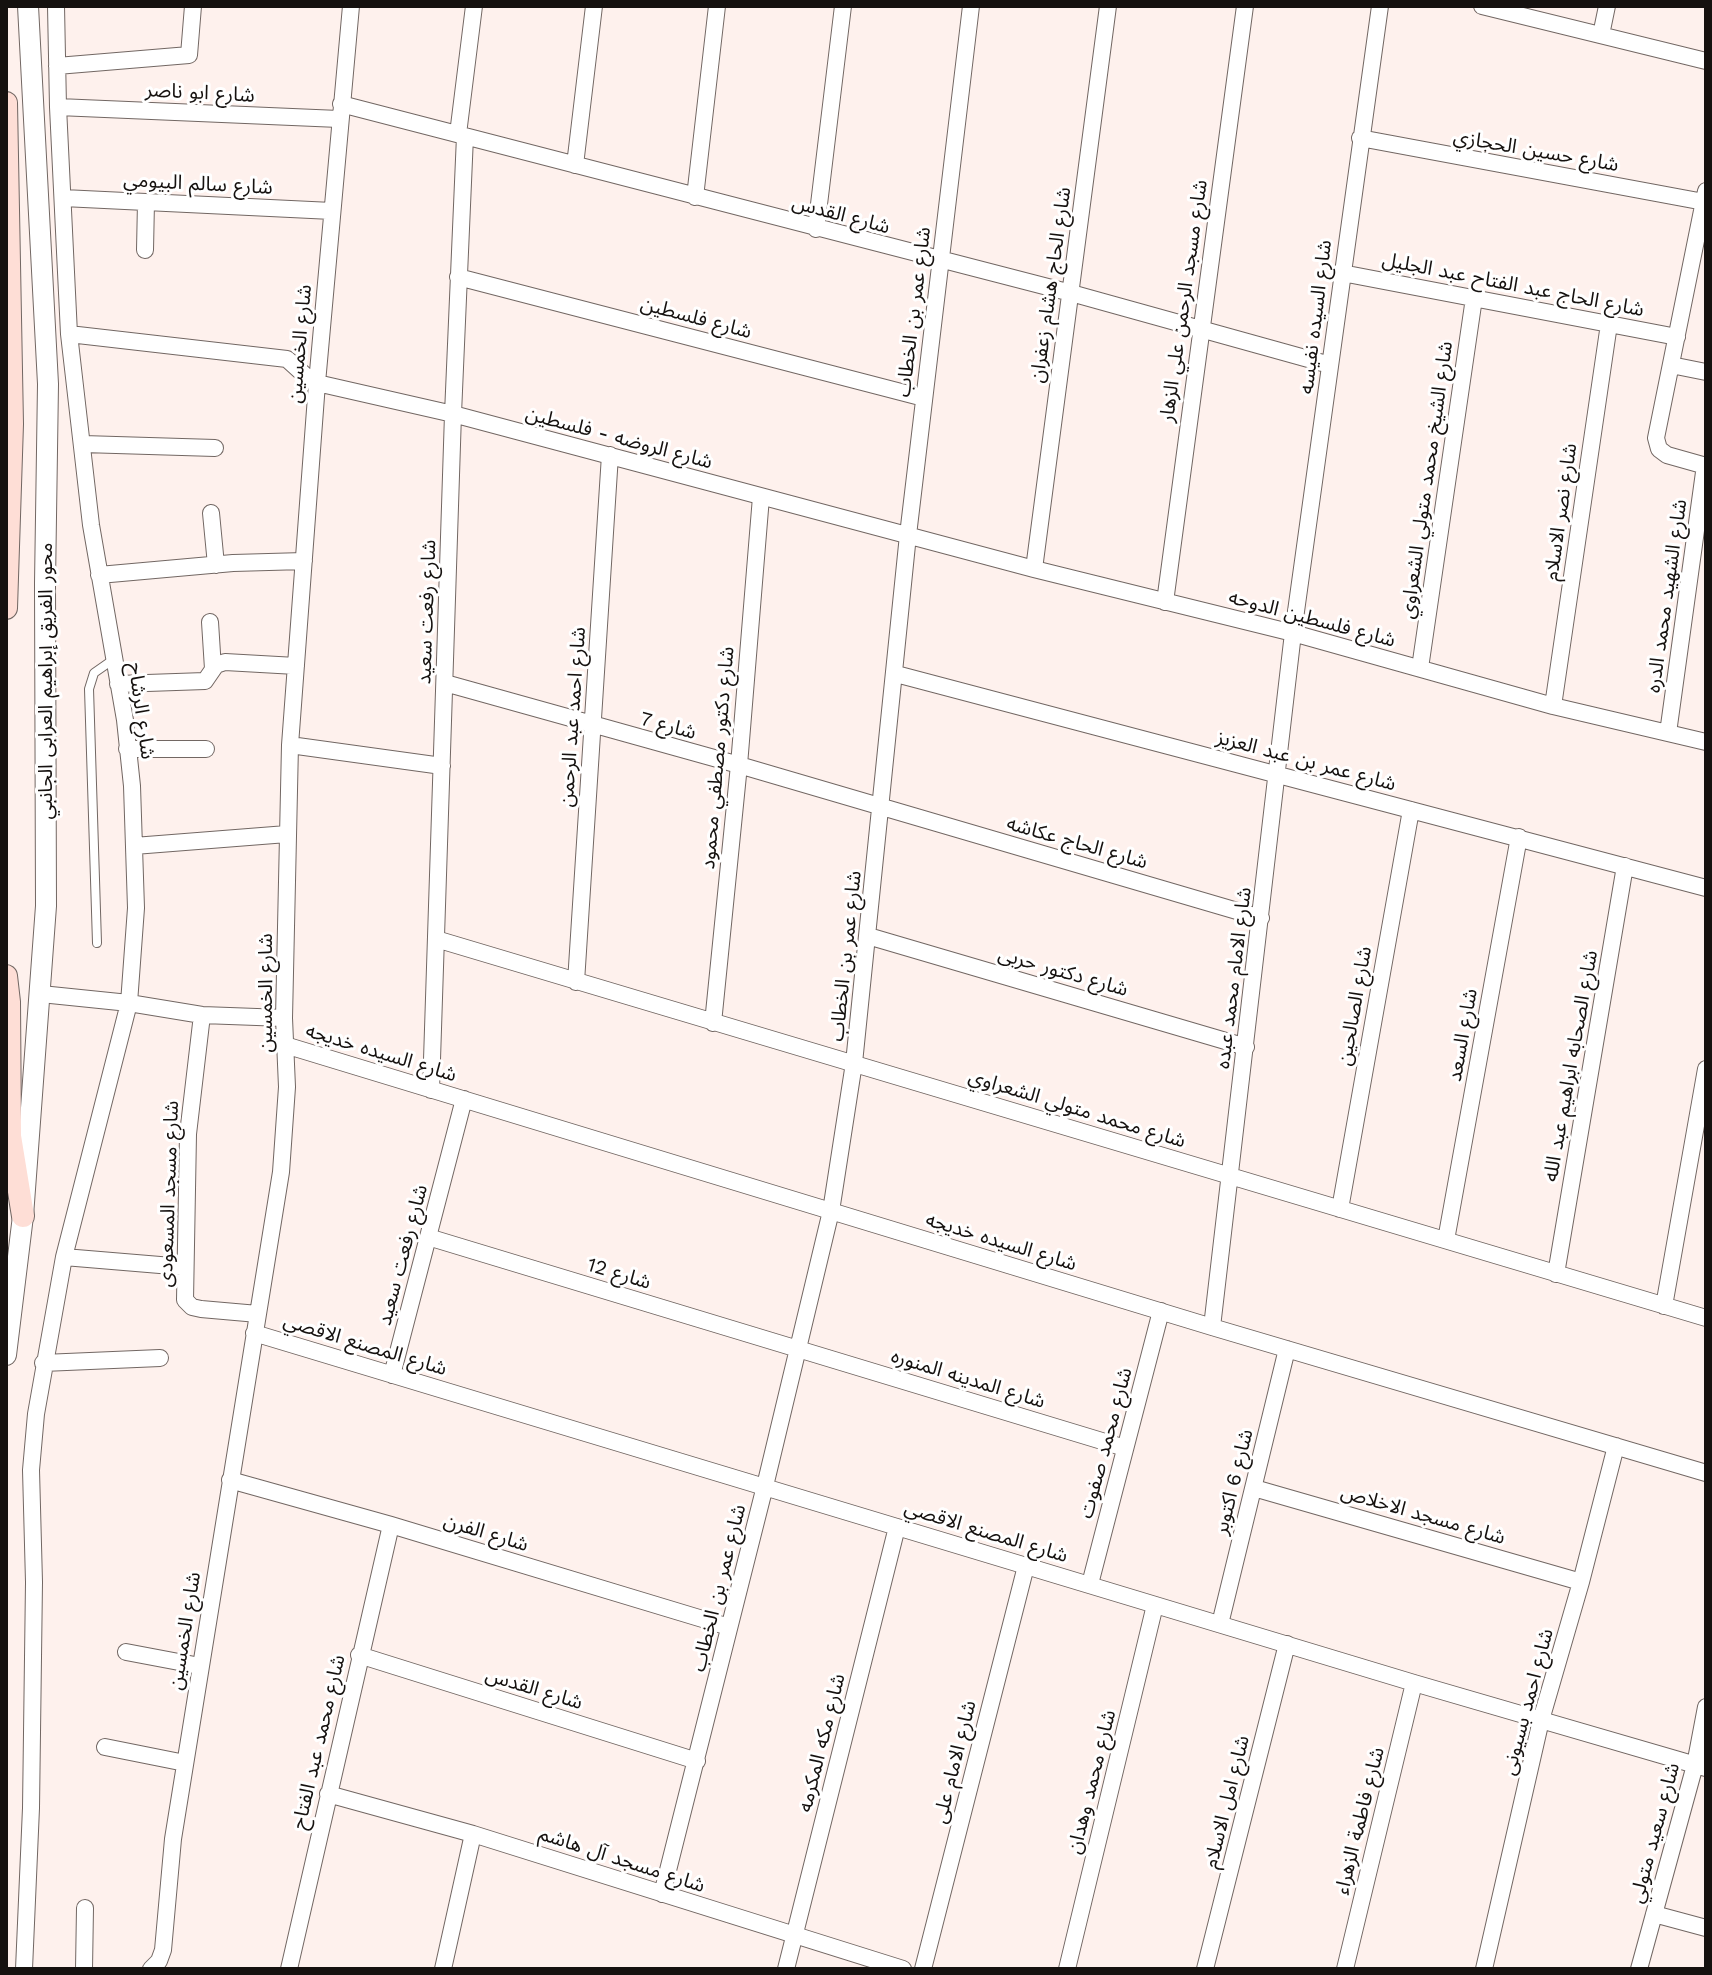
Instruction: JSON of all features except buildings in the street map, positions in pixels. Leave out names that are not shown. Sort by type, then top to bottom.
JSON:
[{"type":"main road","points":[[6,103],[12,424],[6,608]]},
{"type":"main road","points":[[6,976],[9,1002],[9,1123],[23,1216]]},
{"type":"street","name":"محور الفريق إبراهيم العرابى الجانبي","points":[[6,1355],[23,1216],[41,994],[46,877],[48,384],[28,6]]},
{"type":"street","name":"شارع الرشاح","points":[[24,1969],[31,1808],[34,1582],[31,1470],[36,1414],[64,1257],[129,1003],[136,908],[127,749],[91,525],[69,334],[56,6]]},
{"type":"street","points":[[57,66],[189,55],[193,6]]},
{"type":"street","name":"شارع الخمسين","points":[[151,1969],[159,1961],[163,1950],[173,1839],[281,1172],[287,1087],[284,1018],[290,745],[317,383],[351,6]]},
{"type":"street","name":"شارع رفعت سعيد","points":[[431,1090],[462,135],[474,6]]},
{"type":"street","points":[[575,165],[594,6]]},
{"type":"street","points":[[695,197],[717,6]]},
{"type":"street","points":[[816,229],[843,6]]},
{"type":"street","name":"شارع عمر بن الخطاب","points":[[662,1894],[831,1211],[854,1063],[908,535],[971,6]]},
{"type":"street","name":"شارع الحاج هشام زعفران","points":[[1034,569],[1108,6]]},
{"type":"street","name":"شارع مسجد الرحمن علي الزهار","points":[[1165,602],[1245,6]]},
{"type":"street","name":"شارع السيده نفيسه","points":[[1293,633],[1380,6]]},
{"type":"street","points":[[1482,6],[1706,61]]},
{"type":"street","points":[[1601,35],[1607,6]]},
{"type":"street","name":"شارع ابو ناصر","points":[[58,107],[340,112]]},
{"type":"street","name":"شارع القدس","points":[[340,112],[462,135],[1071,293],[1330,365]]},
{"type":"street","name":"شارع حسين الحجازي","points":[[1360,138],[1705,196]]},
{"type":"street","points":[[1705,196],[1656,438],[1659,449],[1667,455],[1705,466]]},
{"type":"street","name":"شارع سالم البيومي","points":[[63,198],[332,211]]},
{"type":"street","points":[[145,250],[146,202]]},
{"type":"street","name":"شارع الحاج عبد الفتاح عبد الجليل","points":[[1342,273],[1677,337]]},
{"type":"street","name":"شارع فلسطين","points":[[458,277],[924,398]]},
{"type":"street","name":"شارع الشيخ محمد متولي الشعراوي","points":[[1420,668],[1474,298]]},
{"type":"street","name":"شارع نصر الاسلام","points":[[1553,706],[1609,324]]},
{"type":"street","points":[[69,334],[276,356],[296,364],[309,379],[317,383]]},
{"type":"street","points":[[1671,365],[1706,372]]},
{"type":"street","name":"شارع الروضه - فلسطين","points":[[317,383],[453,414],[908,535]]},
{"type":"street","points":[[83,444],[215,448]]},
{"type":"street","name":"شارع احمد عبد الرحمن","points":[[576,982],[610,455]]},
{"type":"street","name":"شارع الشهيد محمد الدره","points":[[1668,733],[1705,466]]},
{"type":"street","name":"شارع دكتور مصطفي محمود","points":[[713,1023],[739,765],[761,497]]},
{"type":"street","points":[[211,513],[216,565]]},
{"type":"street","name":"شارع فلسطين الدوحه","points":[[908,535],[1293,633],[1553,706],[1706,742]]},
{"type":"street","points":[[99,575],[304,561]]},
{"type":"street","points":[[118,684],[205,681],[213,669],[210,622]]},
{"type":"street","name":"شارع الامام محمد عبده","points":[[1212,1327],[1293,633]]},
{"type":"street","points":[[213,669],[225,662],[296,666]]},
{"type":"street","name":"شارع عمر بن عبد العزيز","points":[[896,674],[1706,888]]},
{"type":"street","name":"شارع 7","points":[[445,683],[882,807]]},
{"type":"street","points":[[290,745],[442,766]]},
{"type":"street","points":[[127,749],[206,749]]},
{"type":"street","name":"شارع الحاج عكاشه","points":[[882,807],[1261,918]]},
{"type":"street","name":"شارع الصالحين","points":[[1340,1209],[1411,810]]},
{"type":"street","points":[[134,846],[287,834]]},
{"type":"street","name":"شارع السعد","points":[[1446,1240],[1519,837]]},
{"type":"street","name":"شارع الصحابه ابراهيم عبد الله","points":[[1556,1274],[1625,866]]},
{"type":"street","name":"شارع دكتور حربى","points":[[868,936],[1246,1047]]},
{"type":"street","name":"شارع محمد متولي الشعراوي","points":[[436,939],[1706,1318]]},
{"type":"street","points":[[41,994],[129,1003],[202,1015],[284,1018]]},
{"type":"street","name":"شارع مسجد المسعودى","points":[[202,1015],[188,1134],[185,1300],[192,1307],[258,1314]]},
{"type":"street","name":"شارع السيده خديجه","points":[[285,1045],[1212,1327],[1706,1473]]},
{"type":"street","points":[[1664,1306],[1706,1069]]},
{"type":"street","name":"شارع رفعت سعيد","points":[[392,1375],[464,1099]]},
{"type":"street","name":"شارع 12","points":[[428,1237],[799,1348]]},
{"type":"street","points":[[64,1257],[184,1267]]},
{"type":"street","name":"شارع محمد صفوت","points":[[1090,1584],[1161,1311]]},
{"type":"street","name":"شارع المصنع الاقصي","points":[[254,1333],[1700,1767]]},
{"type":"street","name":"شارع المدينه المنوره","points":[[799,1348],[1125,1448]]},
{"type":"street","name":"شارع 6 اكتوبر","points":[[1220,1624],[1287,1349]]},
{"type":"street","points":[[43,1363],[160,1358]]},
{"type":"street","name":"شارع احمد بسيونى","points":[[1484,1969],[1541,1720],[1616,1446]]},
{"type":"street","name":"شارع الفرن","points":[[230,1480],[729,1627]]},
{"type":"street","name":"شارع مسجد الاخلاص","points":[[1254,1488],[1581,1582]]},
{"type":"street","name":"شارع محمد عبد الفتاح","points":[[289,1969],[391,1525]]},
{"type":"street","name":"شارع مكه المكرمه","points":[[786,1969],[897,1527]]},
{"type":"street","name":"شارع الامام على","points":[[923,1969],[1026,1566]]},
{"type":"street","name":"شارع محمد وهدان","points":[[1067,1969],[1155,1605]]},
{"type":"street","name":"شارع امل الاسلام","points":[[1205,1969],[1287,1644]]},
{"type":"street","points":[[126,1652],[200,1666]]},
{"type":"street","name":"شارع القدس","points":[[359,1655],[697,1761]]},
{"type":"street","name":"شارع فاطمة الزهراء","points":[[1345,1969],[1414,1683]]},
{"type":"street","name":"شارع سعيد متولي","points":[[1639,1969],[1700,1767],[1706,1707]]},
{"type":"street","points":[[105,1747],[185,1763]]},
{"type":"street","name":"شارع مسجد آل هاشم","points":[[328,1794],[473,1834],[903,1969]]},
{"type":"street","points":[[444,1969],[473,1834]]},
{"type":"street","points":[[84,1969],[85,1908]]},
{"type":"street","points":[[1654,1914],[1706,1928]]},
{"type":"lane","points":[[97,943],[89,689],[94,673],[114,659]]}]
